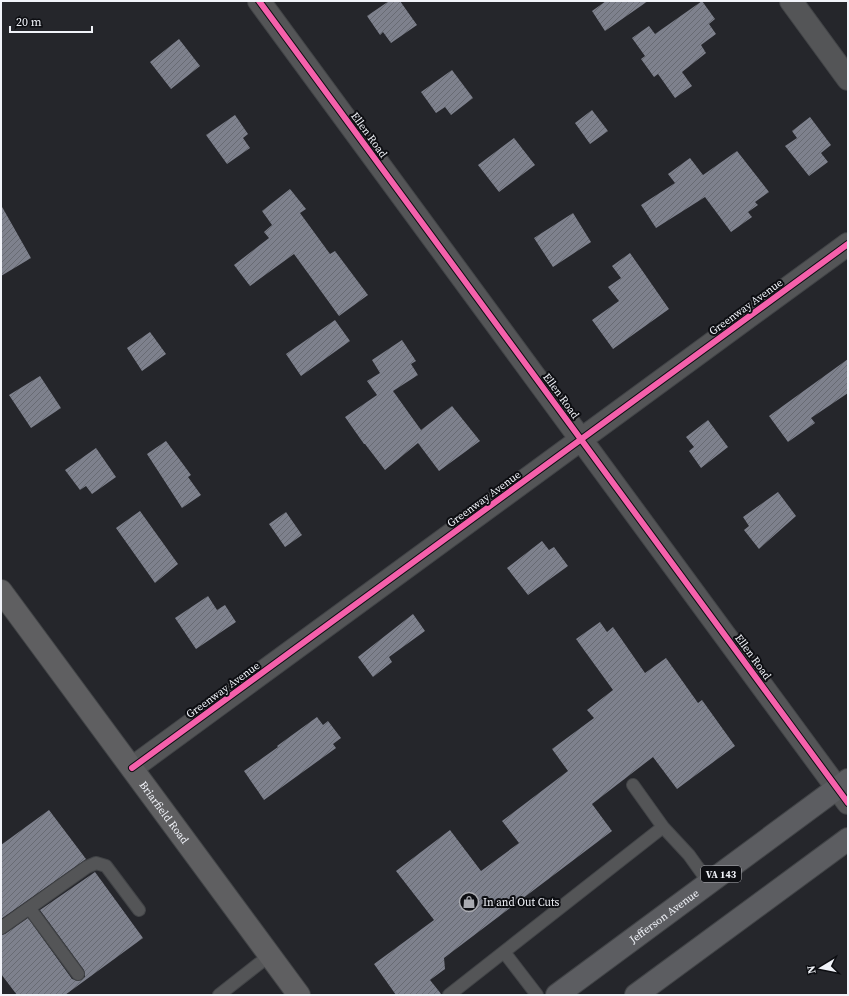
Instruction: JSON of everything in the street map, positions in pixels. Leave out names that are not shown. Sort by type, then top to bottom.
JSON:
[{"type":"main road","name":"Briarfield Road","points":[[1,591],[299,995]]},
{"type":"main road","name":"Jefferson Avenue","points":[[557,995],[709,882],[844,790]]},
{"type":"main road","points":[[636,995],[848,839]]},
{"type":"street","name":"Ellen Road","points":[[259,1],[581,440],[844,790]]},
{"type":"street","points":[[791,1],[848,79]]},
{"type":"street","name":"Greenway Avenue","points":[[132,768],[848,244]]},
{"type":"lane","points":[[633,785],[663,827],[689,855],[709,882]]},
{"type":"lane","points":[[449,995],[663,827]]},
{"type":"lane","points":[[1,928],[30,909],[87,867],[96,863],[106,866],[139,910]]},
{"type":"lane","points":[[30,909],[78,974]]},
{"type":"lane","points":[[504,952],[537,995]]},
{"type":"lane","points":[[219,995],[270,955]]},
{"type":"building","points":[[389,1],[400,1],[417,25],[391,43],[383,32],[380,35],[367,16]]},
{"type":"building","points":[[606,1],[648,1],[605,31],[592,11]]},
{"type":"building","points":[[702,1],[715,19],[709,24],[716,34],[701,45],[706,53],[682,72],[692,86],[675,98],[658,74],[654,77],[641,59],[645,56],[632,38],[649,26],[655,34]]},
{"type":"building","points":[[179,39],[200,66],[171,89],[150,62]]},
{"type":"building","points":[[452,70],[473,98],[451,115],[445,107],[436,113],[421,92]]},
{"type":"building","points":[[592,110],[608,131],[590,144],[575,123]]},
{"type":"building","points":[[235,115],[248,134],[243,138],[250,148],[227,164],[206,135]]},
{"type":"building","points":[[810,117],[831,145],[821,153],[828,162],[809,176],[785,146],[797,138],[792,131]]},
{"type":"building","points":[[514,138],[535,165],[499,192],[478,165]]},
{"type":"building","points":[[737,151],[769,192],[755,202],[758,205],[748,212],[752,217],[731,232],[705,197],[656,228],[641,205],[675,183],[668,174],[690,158],[703,175]]},
{"type":"building","points":[[290,189],[306,209],[300,213],[330,254],[335,251],[368,295],[339,316],[294,254],[250,286],[234,265],[269,238],[264,232],[272,225],[262,211]]},
{"type":"building","points":[[1,205],[31,258],[1,276]]},
{"type":"building","points":[[573,213],[591,242],[553,267],[534,238]]},
{"type":"building","points":[[630,253],[669,309],[613,349],[592,320],[619,301],[608,287],[621,278],[612,266]]},
{"type":"building","points":[[335,320],[350,341],[301,376],[286,354]]},
{"type":"building","points":[[150,332],[166,354],[142,371],[127,348]]},
{"type":"building","points":[[402,340],[416,361],[411,364],[418,375],[393,391],[421,430],[452,406],[480,441],[439,471],[418,443],[385,470],[345,417],[377,395],[367,381],[380,373],[372,360]]},
{"type":"building","points":[[848,359],[848,393],[811,418],[815,423],[788,442],[769,416]]},
{"type":"building","points":[[40,376],[61,408],[31,428],[9,395]]},
{"type":"building","points":[[708,420],[728,447],[701,468],[689,451],[694,447],[686,437]]},
{"type":"building","points":[[166,441],[191,475],[188,477],[201,495],[182,508],[147,454]]},
{"type":"building","points":[[96,448],[116,477],[92,494],[86,486],[80,490],[65,470]]},
{"type":"building","points":[[778,492],[796,516],[759,549],[744,530],[749,526],[743,517]]},
{"type":"building","points":[[140,511],[178,564],[155,583],[116,528]]},
{"type":"building","points":[[286,512],[302,535],[285,547],[269,524]]},
{"type":"building","points":[[542,541],[549,550],[554,547],[568,566],[528,595],[507,568]]},
{"type":"building","points":[[208,596],[217,610],[225,605],[236,622],[196,649],[175,618]]},
{"type":"building","points":[[413,614],[425,631],[389,657],[392,662],[373,677],[358,657]]},
{"type":"building","points":[[600,622],[607,632],[613,627],[645,673],[666,658],[698,703],[702,700],[735,746],[677,789],[653,757],[592,804],[612,831],[444,958],[445,969],[430,980],[442,995],[396,995],[374,964],[434,920],[396,871],[450,830],[481,871],[519,843],[502,821],[568,771],[552,749],[594,718],[587,710],[613,690],[576,639]]},
{"type":"building","points":[[317,717],[323,725],[328,721],[341,738],[333,744],[336,748],[264,800],[244,771]]},
{"type":"building","points":[[49,810],[86,859],[1,919],[1,845]]},
{"type":"building","points":[[95,872],[143,938],[65,995],[17,995],[1,974],[1,935],[5,934],[28,918],[72,979],[78,981],[85,977],[84,970],[40,910]]},
{"type":"cycle path","points":[[259,1],[848,803]]},
{"type":"cycle path","points":[[132,768],[848,244]]},
{"type":"place","name":"In and Out Cuts","points":[[469,902]]}]
